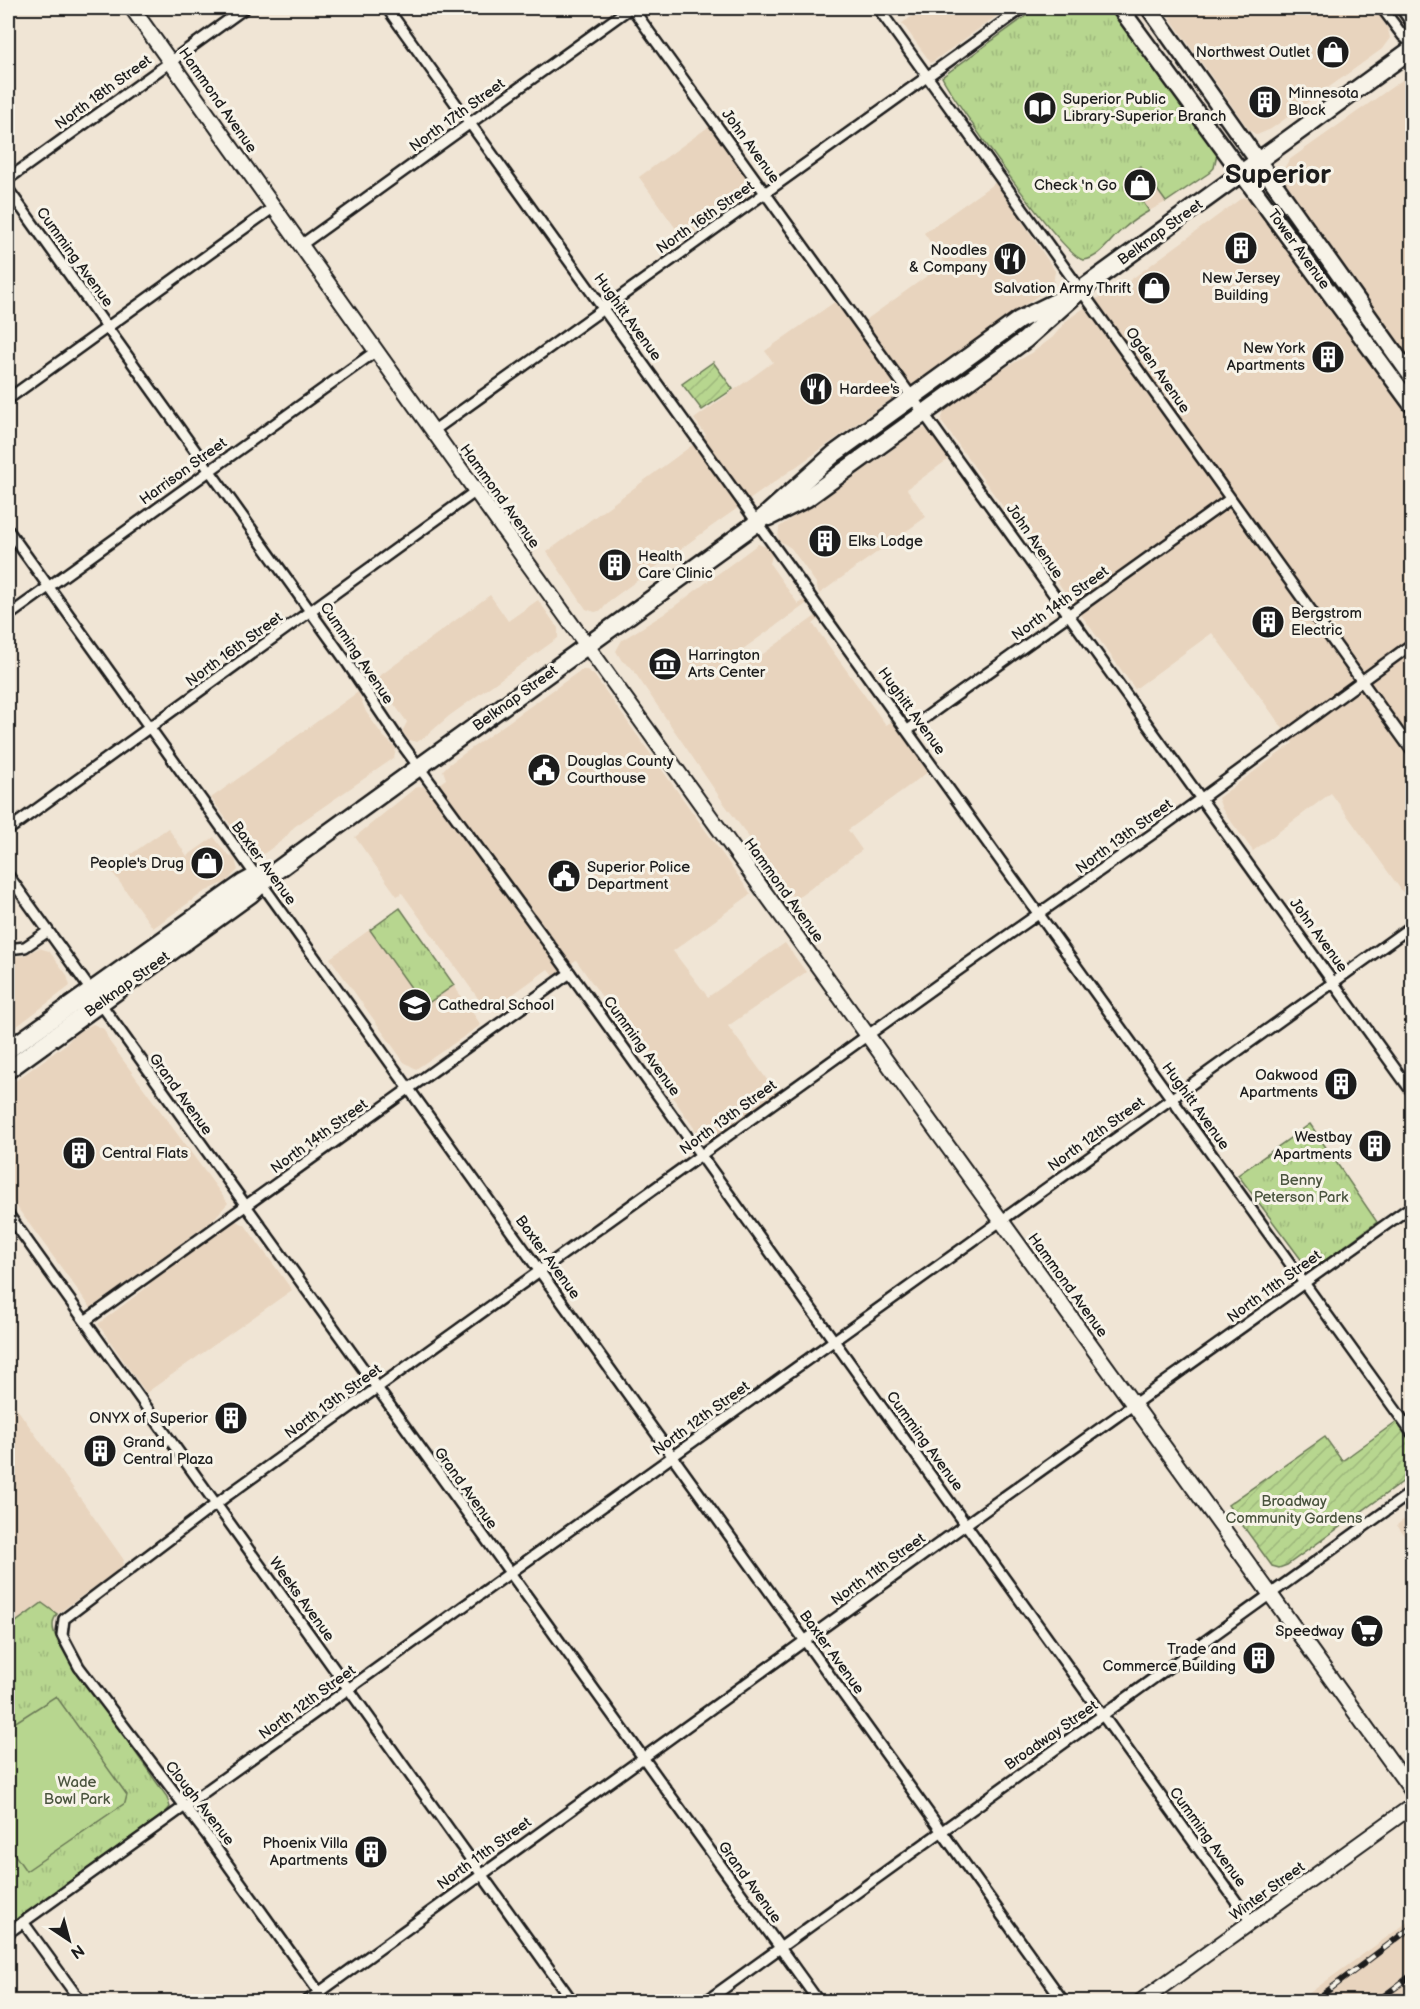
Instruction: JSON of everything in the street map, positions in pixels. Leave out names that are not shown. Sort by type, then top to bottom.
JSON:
[{"type":"highway","name":"Belknap Street","points":[[758,522],[807,498],[1034,333],[1082,289],[1413,49]]},
{"type":"highway","name":"Belknap Street","points":[[8,1070],[94,998],[243,883],[264,878],[588,646],[758,522],[826,460],[1018,320],[1082,289]]},
{"type":"highway","name":"Belknap Street","points":[[8,1050],[94,998]]},
{"type":"main road","name":"Tower Avenue","points":[[1120,8],[1413,405]]},
{"type":"main road","name":"Tower Avenue","points":[[1149,8],[1257,161],[1411,371]]},
{"type":"main road","points":[[1354,325],[1374,341],[1398,371],[1411,371]]},
{"type":"street","name":"Hammond Avenue","points":[[132,8],[476,491],[1413,1791]]},
{"type":"street","name":"North 18th Street","points":[[8,179],[245,8]]},
{"type":"street","name":"Hughitt Avenue","points":[[387,8],[1413,1433]]},
{"type":"street","name":"North 17th Street","points":[[301,245],[631,8]]},
{"type":"street","name":"John Avenue","points":[[631,8],[926,412],[1068,615],[1413,1092]]},
{"type":"street","name":"Ogden Avenue","points":[[878,8],[1413,751]]},
{"type":"street","name":"North 16th Street","points":[[433,430],[1023,8]]},
{"type":"street","points":[[1382,8],[1403,36],[1413,44]]},
{"type":"street","points":[[1401,8],[1413,24]]},
{"type":"street","name":"Cumming Avenue","points":[[8,189],[311,612],[419,768],[570,973],[1251,1922]]},
{"type":"street","points":[[8,399],[274,207]]},
{"type":"street","name":"Harrison Street","points":[[8,616],[376,351]]},
{"type":"street","name":"North 16th Street","points":[[8,830],[476,491]]},
{"type":"street","name":"North 14th Street","points":[[908,730],[1230,499]]},
{"type":"street","name":"Baxter Avenue","points":[[8,530],[149,728],[264,878],[409,1090],[1065,2001]]},
{"type":"street","name":"North 13th Street","points":[[64,1619],[216,1504],[375,1389],[868,1035],[1040,915],[1413,644]]},
{"type":"street","name":"Grand Avenue","points":[[8,875],[375,1389],[819,2001]]},
{"type":"street","name":"North 12th Street","points":[[8,1933],[1413,926]]},
{"type":"street","points":[[8,949],[25,946],[47,932]]},
{"type":"street","name":"North 14th Street","points":[[85,1321],[570,973]]},
{"type":"street","name":"North 11th Street","points":[[306,2001],[966,1524],[1413,1206]]},
{"type":"street","name":"Weeks Avenue","points":[[8,1214],[573,2001]]},
{"type":"street","name":"Broadway Street","points":[[705,2001],[1413,1492]]},
{"type":"street","name":"Clough Avenue","points":[[64,1619],[62,1635],[79,1667],[206,1834],[326,2001]]},
{"type":"street","name":"Winter Street","points":[[1140,2001],[1413,1806]]},
{"type":"street","points":[[23,1922],[81,2001]]},
{"type":"shaded area","points":[[925,8],[1008,8],[931,63],[902,23]]},
{"type":"shaded area","points":[[1163,8],[1374,8],[1388,29],[1390,38],[1382,49],[1271,129],[1257,135],[1249,130]]},
{"type":"shaded area","points":[[1412,73],[1412,194],[1403,201],[1412,213],[1412,364],[1286,184],[1282,172],[1289,160]]},
{"type":"shaded area","points":[[711,125],[753,189],[750,194],[684,240],[639,177]]},
{"type":"shaded area","points":[[1140,166],[1166,202],[1149,211],[1125,177]]},
{"type":"shaded area","points":[[996,182],[1055,271],[1053,285],[708,529],[609,601],[602,610],[595,612],[586,609],[547,552],[706,435],[694,419],[773,362],[765,351],[836,301],[856,327],[945,263],[924,233]]},
{"type":"shaded area","points":[[1243,197],[1252,200],[1258,206],[1412,420],[1412,905],[1331,793],[1253,851],[1222,809],[1218,798],[1293,743],[1256,691],[1212,633],[1135,689],[941,421],[945,408],[990,376],[1032,353],[1053,337],[1067,320],[1111,289],[1129,281]]},
{"type":"shaded area","points":[[924,428],[931,431],[950,458],[907,489],[926,517],[819,594],[816,583],[791,548],[778,540],[779,527],[888,453],[905,436]]},
{"type":"shaded area","points":[[758,544],[769,548],[772,554],[770,564],[798,604],[806,598],[809,602],[722,664],[731,677],[817,615],[820,618],[813,624],[886,725],[893,721],[928,772],[848,830],[862,850],[795,900],[723,802],[631,667],[622,661],[616,651],[622,640],[664,614]]},
{"type":"shaded area","points":[[490,595],[508,621],[538,600],[558,628],[558,638],[449,716],[425,737],[417,742],[409,740],[402,732],[407,722],[378,682],[373,685],[370,683]]},
{"type":"shaded area","points":[[581,670],[587,670],[594,675],[751,894],[673,951],[708,997],[785,943],[806,972],[728,1026],[778,1095],[714,1139],[708,1139],[697,1132],[576,960],[554,976],[548,969],[488,1012],[402,893],[397,896],[355,837],[415,788],[423,786],[429,791],[446,779],[443,770],[448,765]]},
{"type":"shaded area","points":[[358,692],[366,712],[383,736],[396,748],[394,758],[294,827],[284,839],[258,858],[250,856],[241,839],[211,798]]},
{"type":"shaded area","points":[[168,828],[187,856],[214,837],[225,852],[235,859],[238,870],[226,882],[204,892],[153,928],[110,869]]},
{"type":"shaded area","name":"Cathedral School","points":[[400,908],[481,1025],[416,1069],[404,1062],[330,958]]},
{"type":"shaded area","points":[[39,948],[49,951],[67,975],[70,986],[8,1033],[8,956],[23,956]]},
{"type":"shaded area","points":[[93,1024],[104,1029],[109,1041],[228,1203],[212,1221],[91,1308],[8,1195],[8,1086],[66,1044],[76,1033]]},
{"type":"shaded area","points":[[236,1221],[245,1225],[292,1290],[146,1393],[98,1324],[150,1285],[148,1282]]},
{"type":"shaded area","points":[[8,1396],[124,1560],[122,1567],[57,1614],[42,1603],[15,1622],[8,1612]]},
{"type":"shaded area","points":[[1412,1513],[1412,1547],[1397,1525]]},
{"type":"shaded area","points":[[1412,1919],[1412,1986],[1391,2001],[1297,2002]]},
{"type":"shaded area","points":[[1412,1986],[1412,2001],[1391,2001]]},
{"type":"green space","points":[[1037,8],[1108,8],[1122,21],[1217,154],[1214,168],[1209,173],[1166,202],[1140,166],[1126,177],[1149,211],[1126,226],[1096,256],[1084,260],[1073,253],[1034,209],[987,146],[942,77]]},
{"type":"green space","points":[[713,362],[733,389],[702,410],[682,384]]},
{"type":"green space","points":[[400,908],[454,985],[424,1006],[370,930]]},
{"type":"green space","name":"Benny Peterson Park","points":[[1310,1124],[1377,1222],[1309,1270],[1238,1175]]},
{"type":"green space","name":"Broadway Community Gardens","points":[[1397,1421],[1412,1444],[1412,1475],[1287,1565],[1279,1568],[1272,1566],[1228,1505],[1325,1437],[1342,1461]]},
{"type":"green space","name":"Wade Bowl Park","points":[[42,1603],[57,1614],[53,1629],[65,1653],[167,1797],[170,1807],[8,1926],[8,1628]]},
{"type":"green space","points":[[56,1696],[127,1795],[125,1803],[26,1871],[8,1845],[8,1727]]},
{"type":"railway","points":[[1313,2002],[1412,1927]]},
{"type":"railway","points":[[1376,2002],[1412,1975]]},
{"type":"place","name":"Northwest Outlet","points":[[1333,52]]},
{"type":"place","name":"Minnesota Block","points":[[1265,102]]},
{"type":"place","name":"Superior Public Library-Superior Branch","points":[[1040,108]]},
{"type":"place","name":"Check 'n Go","points":[[1140,185]]},
{"type":"place","name":"New Jersey Building","points":[[1241,248]]},
{"type":"place","name":"Noodles & Company","points":[[1010,259]]},
{"type":"place","name":"Salvation Army Thrift","points":[[1154,288]]},
{"type":"place","name":"New York Apartments","points":[[1328,357]]},
{"type":"place","name":"Hardee's","points":[[816,389]]},
{"type":"place","name":"Elks Lodge","points":[[825,541]]},
{"type":"place","name":"Health Care Clinic","points":[[615,565]]},
{"type":"place","name":"Bergstrom Electric","points":[[1268,622]]},
{"type":"place","name":"Harrington Arts Center","points":[[665,664]]},
{"type":"place","name":"Douglas County Courthouse","points":[[544,770]]},
{"type":"place","name":"People's Drug","points":[[207,863]]},
{"type":"place","name":"Superior Police Department","points":[[564,876]]},
{"type":"place","name":"Cathedral School","points":[[415,1005]]},
{"type":"place","name":"Oakwood Apartments","points":[[1341,1084]]},
{"type":"place","name":"Westbay Apartments","points":[[1375,1146]]},
{"type":"place","name":"Central Flats","points":[[79,1153]]},
{"type":"place","name":"ONYX of Superior","points":[[231,1418]]},
{"type":"place","name":"Grand Central Plaza","points":[[100,1451]]},
{"type":"place","name":"Speedway","points":[[1367,1631]]},
{"type":"place","name":"Trade and Commerce Building","points":[[1259,1658]]},
{"type":"place","name":"Phoenix Villa Apartments","points":[[371,1852]]},
{"type":"district","name":"Superior","points":[[1278,174]]}]
